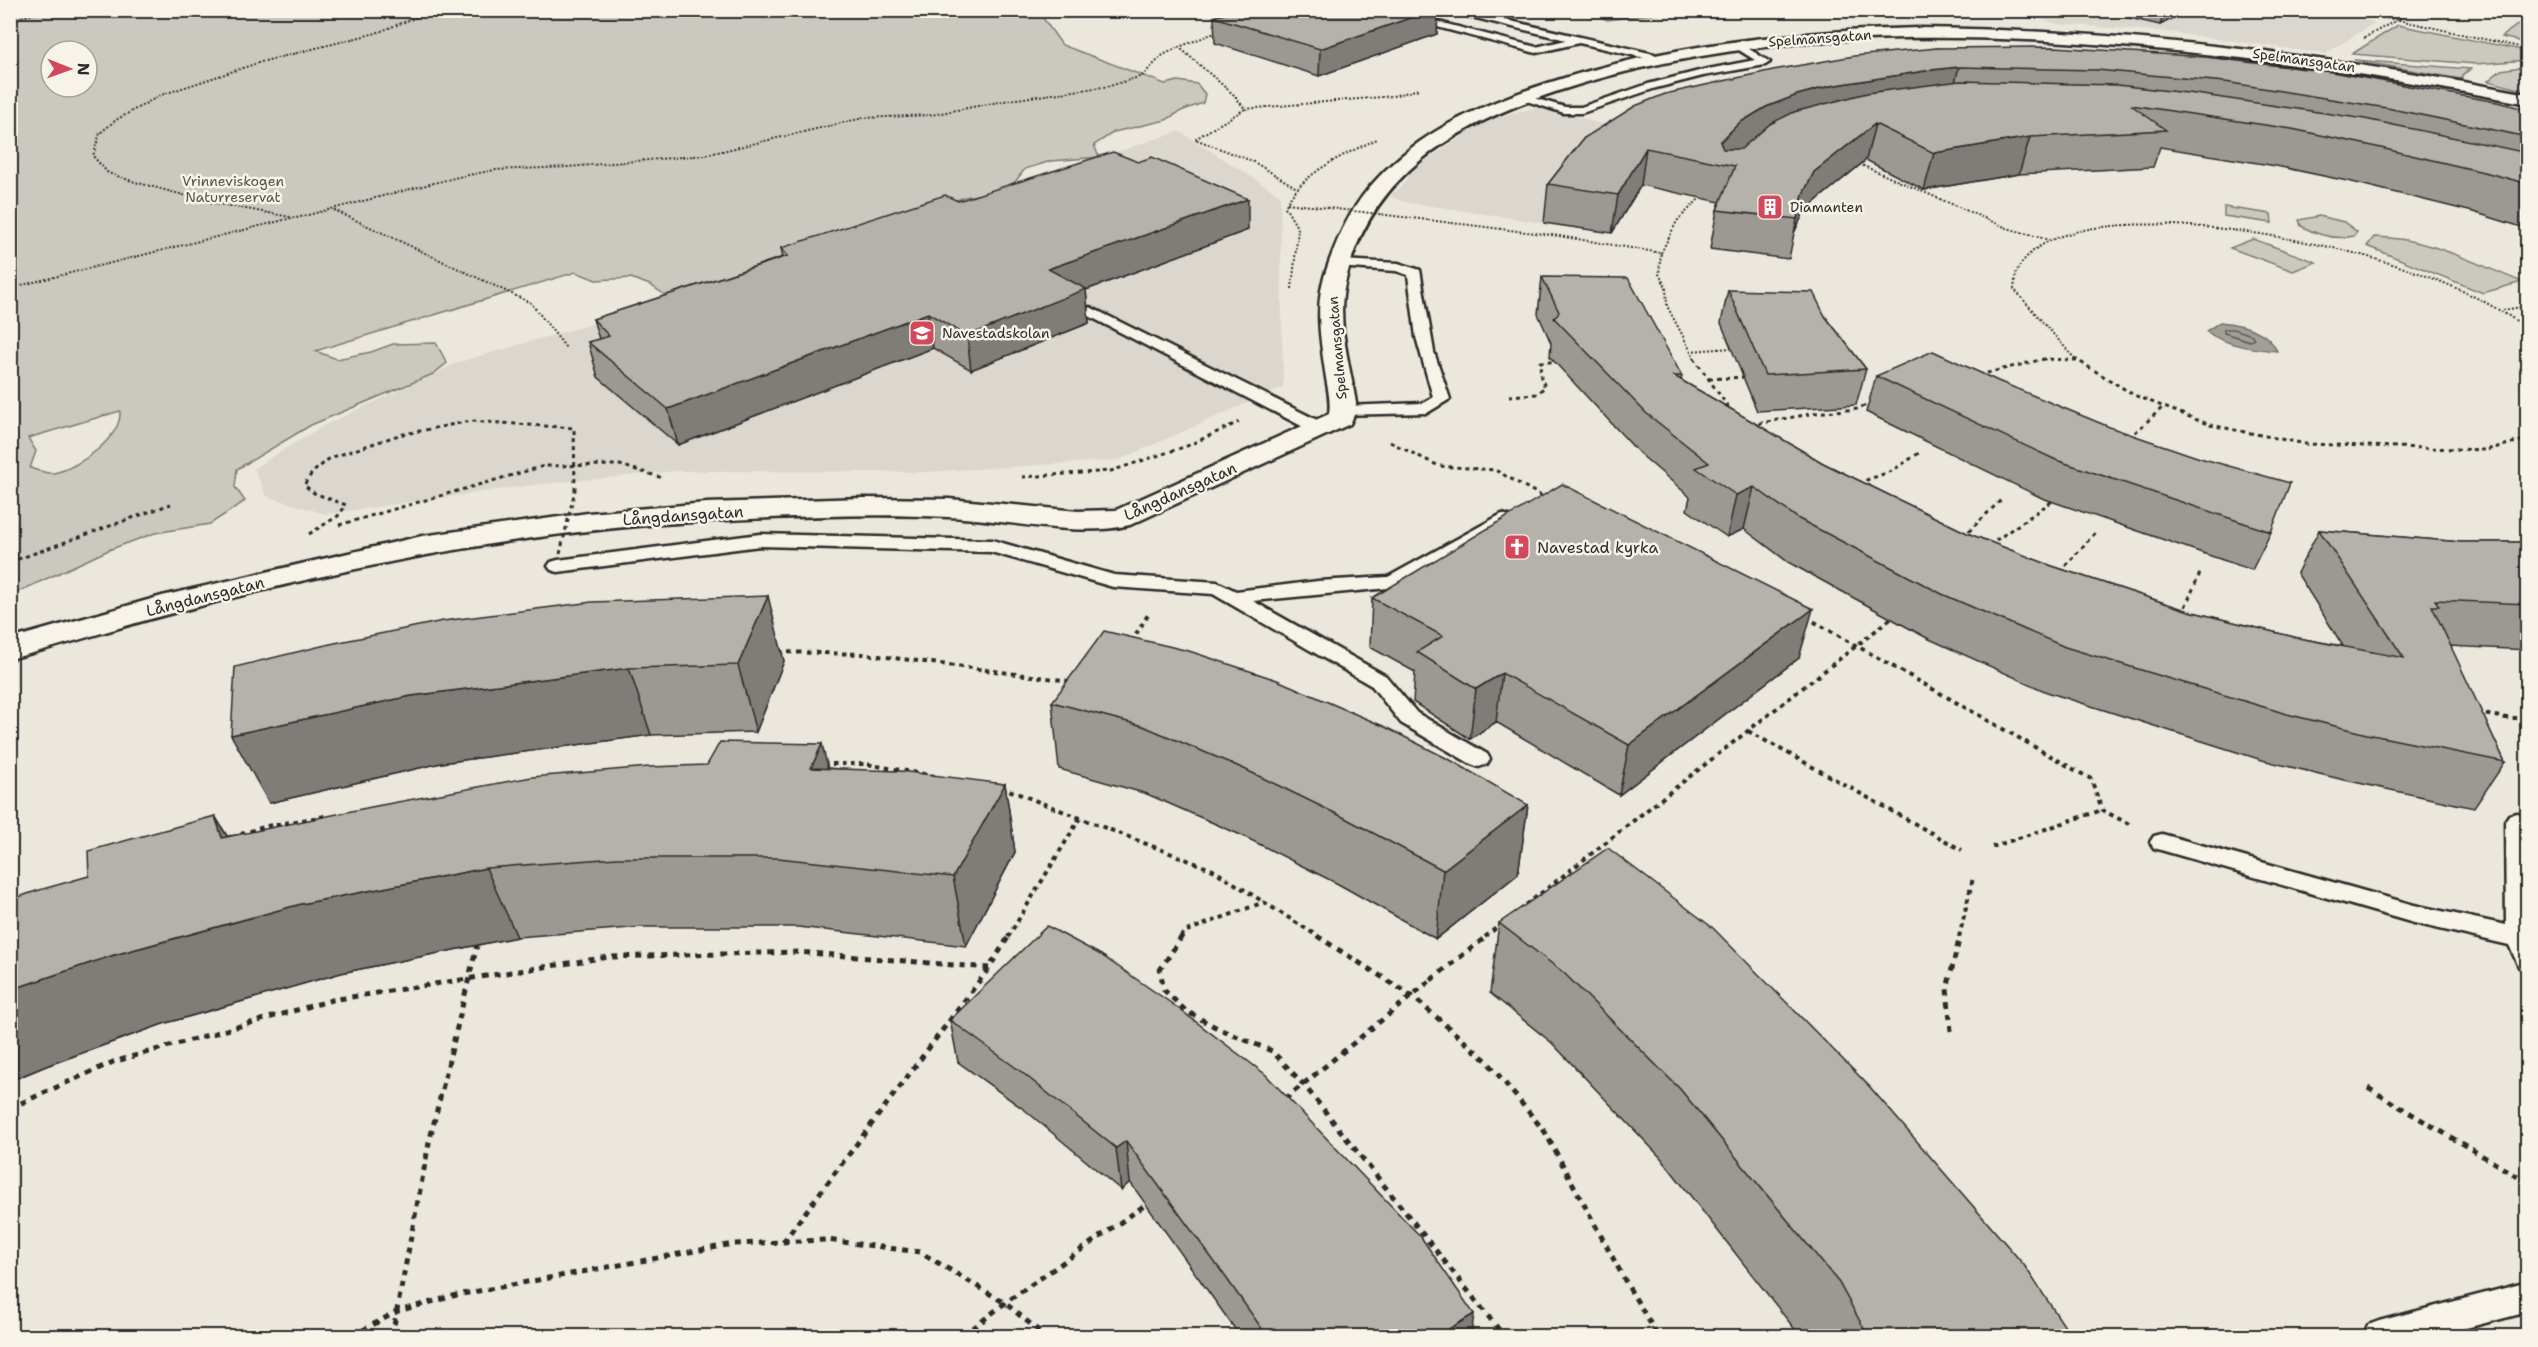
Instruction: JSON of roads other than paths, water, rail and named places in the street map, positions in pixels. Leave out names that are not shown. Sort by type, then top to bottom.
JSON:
[{"type":"street","name":"Spelmansgatan","points":[[1335,419],[1340,394],[1330,295],[1359,216],[1384,180],[1437,138],[1472,118],[1573,79],[1654,57],[1738,45],[1842,35],[1904,33],[2017,35],[2326,63],[2528,99]]},
{"type":"street","name":"Långdansgatan","points":[[10,649],[173,603],[422,545],[588,522],[707,512],[864,507],[949,508],[1078,520],[1120,519],[1335,419]]},
{"type":"lane","points":[[1378,10],[1536,50],[1582,40]]},
{"type":"lane","points":[[1448,10],[1654,57]]},
{"type":"lane","points":[[1523,98],[1564,110],[1582,110],[1662,83],[1765,62],[1738,45]]},
{"type":"lane","points":[[1090,310],[1335,419],[1426,408],[1442,399],[1432,374],[1419,320],[1415,273],[1398,267],[1340,264]]},
{"type":"lane","points":[[1233,597],[1318,587],[1392,582],[1502,520]]},
{"type":"lane","points":[[559,560],[760,540],[992,546],[1113,581],[1217,588],[1379,681],[1409,718],[1479,759]]},
{"type":"lane","points":[[2517,821],[2523,938],[2528,960]]},
{"type":"lane","points":[[2162,842],[2414,914],[2523,938]]},
{"type":"lane","points":[[2379,1336],[2528,1297]]},
{"type":"water","points":[[2220,322],[2236,324],[2261,333],[2277,351],[2231,343],[2206,331]]},
{"type":"place","name":"Diamanten","points":[[1770,207]]},
{"type":"place","name":"Navestadskolan","points":[[922,333]]},
{"type":"place","name":"Navestad kyrka","points":[[1517,547]]},
{"type":"park label","name":"Vrinneviskogen Naturreservat","points":[[233,190]]}]
